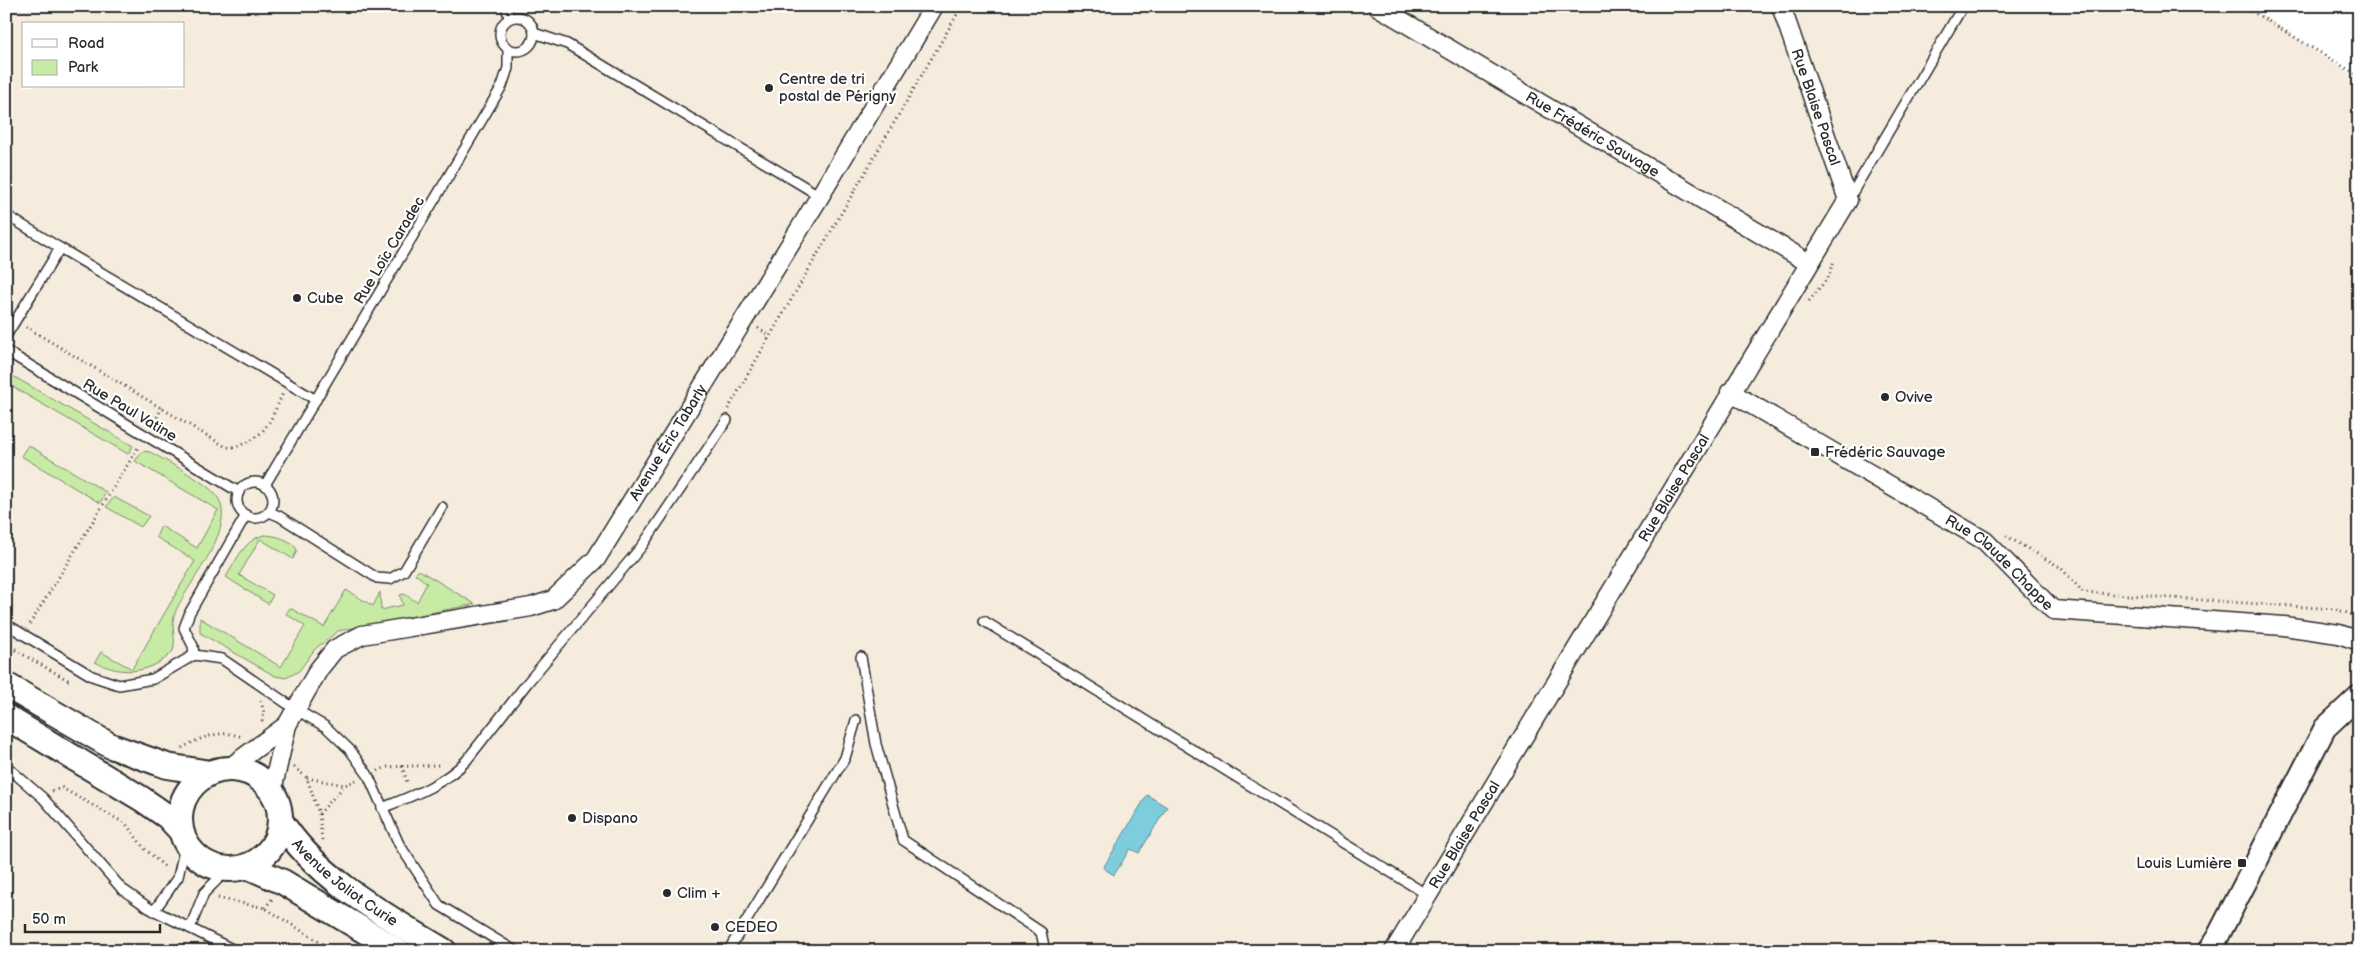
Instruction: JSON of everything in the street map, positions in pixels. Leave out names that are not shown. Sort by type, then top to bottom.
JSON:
[{"type":"main road","points":[[6,685],[111,746],[167,766],[219,771],[245,771],[260,778],[272,791],[278,805],[280,820],[278,834],[271,848],[260,859],[237,868],[211,865],[197,856],[168,816],[6,717]]},
{"type":"main road","points":[[184,837],[180,820],[185,797],[200,779],[219,771]]},
{"type":"main road","name":"Avenue Joliot Curie","points":[[280,820],[289,835],[357,898],[444,951]]},
{"type":"main road","name":"Avenue Joliot Curie","points":[[237,868],[283,882],[398,951]]},
{"type":"street","name":"Avenue Éric Tabarly","points":[[272,791],[287,725],[319,669],[335,649],[362,634],[531,607],[553,600],[596,559],[820,196],[934,6]]},
{"type":"street","name":"Rue Frédéric Sauvage","points":[[1377,6],[1809,262]]},
{"type":"street","name":"Rue Blaise Pascal","points":[[1394,951],[1426,894],[1848,200],[1781,6]]},
{"type":"street","name":"Rue Claude Chappe","points":[[1730,392],[1985,541],[2053,610],[2284,626],[2339,634],[2359,641]]},
{"type":"street","points":[[2208,951],[2264,850],[2325,728],[2359,696]]},
{"type":"street","name":"Avenue Éric Tabarly","points":[[219,771],[287,725]]},
{"type":"lane","points":[[506,6],[509,18]]},
{"type":"lane","points":[[1848,200],[1963,6]]},
{"type":"lane","points":[[520,17],[530,23],[534,33],[532,43],[524,50],[514,52],[508,50],[501,42],[499,31],[504,22],[509,18],[520,17]]},
{"type":"lane","points":[[534,33],[567,44],[820,196]]},
{"type":"lane","name":"Rue Loïc Caradec","points":[[266,485],[502,86],[508,68],[508,50]]},
{"type":"lane","points":[[6,216],[316,400]]},
{"type":"lane","points":[[6,336],[60,248]]},
{"type":"lane","name":"Rue Paul Vatine","points":[[6,351],[239,492]]},
{"type":"lane","points":[[382,808],[412,797],[455,772],[642,546],[728,420]]},
{"type":"lane","points":[[260,482],[266,485],[270,489],[274,501],[269,512],[256,518],[246,516],[238,502],[239,492],[248,484],[260,482]]},
{"type":"lane","points":[[269,512],[377,578],[390,579],[404,571],[442,507]]},
{"type":"lane","points":[[194,655],[193,646],[184,628],[190,612],[246,516]]},
{"type":"lane","points":[[984,621],[1426,894]]},
{"type":"lane","points":[[6,624],[92,676],[119,685],[153,679],[194,655],[222,659],[295,709],[326,727],[350,750],[368,775],[399,844],[439,905],[515,951]]},
{"type":"lane","points":[[861,657],[876,744],[903,840],[1041,932],[1045,951]]},
{"type":"lane","points":[[728,951],[845,758],[856,720]]},
{"type":"lane","points":[[6,766],[43,798],[122,889],[154,911],[236,951]]},
{"type":"lane","points":[[154,911],[178,877],[184,837]]},
{"type":"lane","points":[[190,928],[204,893],[237,868]]},
{"type":"path","points":[[728,408],[962,6]]},
{"type":"path","points":[[2242,6],[2359,76]]},
{"type":"path","points":[[1808,303],[1830,275],[1835,256],[1820,246]]},
{"type":"path","points":[[16,320],[226,447],[233,448],[256,439],[266,430],[288,384]]},
{"type":"path","points":[[743,320],[770,336]]},
{"type":"path","points":[[6,645],[15,650],[162,408]]},
{"type":"path","points":[[2006,536],[2060,567],[2083,592],[2335,609],[2359,617]]},
{"type":"path","points":[[177,751],[192,742],[220,733],[233,733],[245,738]]},
{"type":"path","points":[[289,764],[307,778],[345,786]]},
{"type":"path","points":[[375,772],[387,767],[443,765],[455,772]]},
{"type":"path","points":[[402,766],[412,797]]},
{"type":"path","points":[[307,778],[319,814],[322,833],[318,848]]},
{"type":"path","points":[[319,814],[345,786],[359,779]]},
{"type":"path","points":[[43,798],[52,790],[62,788],[126,824],[144,848],[170,872]]},
{"type":"path","points":[[212,897],[265,908],[334,951]]},
{"type":"shaded area","points":[[6,6],[2249,6],[2359,80],[2359,951],[6,951]]},
{"type":"green space","points":[[6,372],[133,446],[128,454],[6,383]]},
{"type":"green space","points":[[28,445],[106,492],[100,503],[21,456]]},
{"type":"green space","points":[[143,451],[150,452],[209,488],[220,501],[222,516],[219,532],[212,550],[175,613],[173,651],[156,664],[146,668],[126,671],[95,662],[101,652],[132,669],[195,561],[156,537],[161,526],[197,548],[218,510],[135,461]]},
{"type":"green space","points":[[114,497],[149,516],[141,527],[106,507]]},
{"type":"green space","points":[[264,535],[287,540],[297,550],[293,559],[260,539],[239,575],[273,595],[268,604],[226,577],[246,546],[251,541]]},
{"type":"green space","points":[[419,570],[475,604],[338,631],[315,649],[299,671],[286,678],[275,676],[200,633],[200,618],[281,667],[305,626],[286,614],[290,608],[324,627],[346,590],[373,606],[380,592],[381,610],[403,605],[400,595],[404,594],[417,602],[427,583],[415,574]]},
{"type":"water","points":[[1147,795],[1167,807],[1139,853],[1130,849],[1114,875],[1103,868]]},
{"type":"place","name":"Centre de tri postal de Périgny","points":[[769,88]]},
{"type":"place","name":"Cube","points":[[297,298]]},
{"type":"place","name":"Ovive","points":[[1885,397]]},
{"type":"place","name":"Frédéric Sauvage","points":[[1815,452]]},
{"type":"place","name":"Dispano","points":[[572,818]]},
{"type":"place","name":"Louis Lumière","points":[[2242,863]]},
{"type":"place","name":"Clim +","points":[[667,893]]},
{"type":"place","name":"CEDEO","points":[[715,927]]}]
